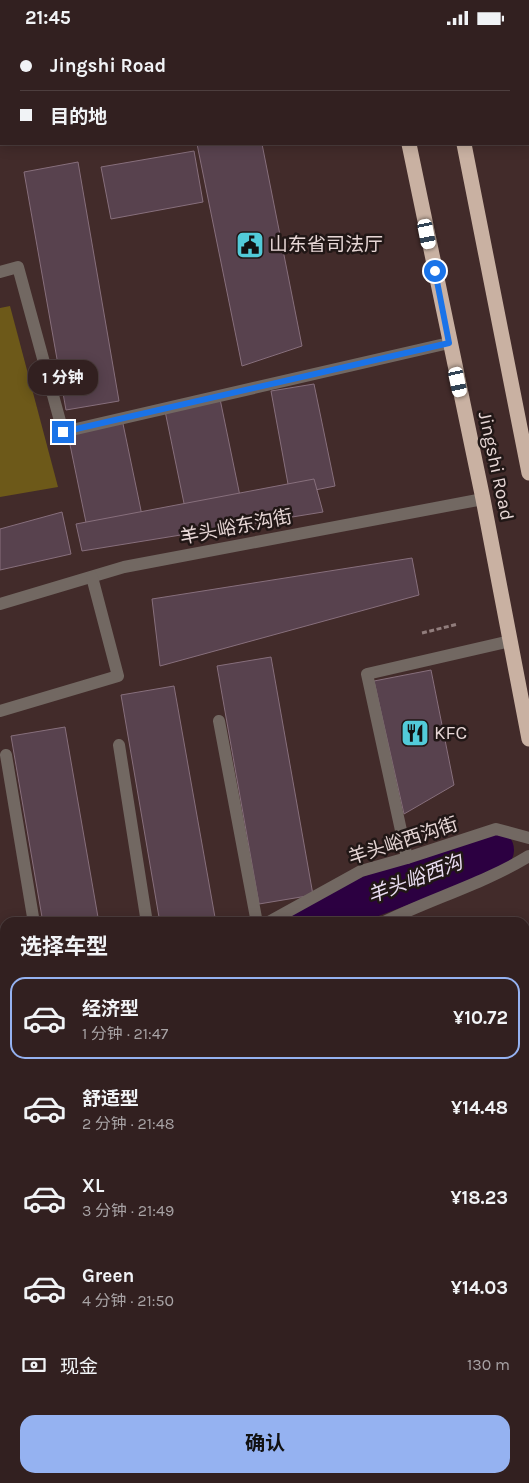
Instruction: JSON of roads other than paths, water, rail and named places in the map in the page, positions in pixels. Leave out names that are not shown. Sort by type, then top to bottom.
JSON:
[{"type":"highway","name":"Jingshi Road","points":[[409,145],[483,499],[529,739]]},
{"type":"highway","name":"Jingshi Road","points":[[464,145],[529,473]]},
{"type":"street","points":[[0,271],[18,267],[63,432],[449,343]]},
{"type":"street","name":"羊头峪东沟街","points":[[0,604],[124,567],[483,499]]},
{"type":"street","points":[[0,711],[118,676],[92,577]]},
{"type":"street","points":[[407,858],[367,674],[510,641]]},
{"type":"street","points":[[219,721],[256,917]]},
{"type":"street","points":[[119,745],[146,917]]},
{"type":"street","points":[[6,755],[33,917]]},
{"type":"street","name":"羊头峪西沟街","points":[[278,917],[360,871],[496,829],[529,838]]},
{"type":"street","points":[[393,917],[412,907],[504,871],[529,856]]},
{"type":"waterway","name":"羊头峪西沟","points":[[321,917],[493,850]]},
{"type":"place","name":"山东省司法厅","points":[[250,245]]},
{"type":"place","name":"KFC","points":[[415,733]]}]
